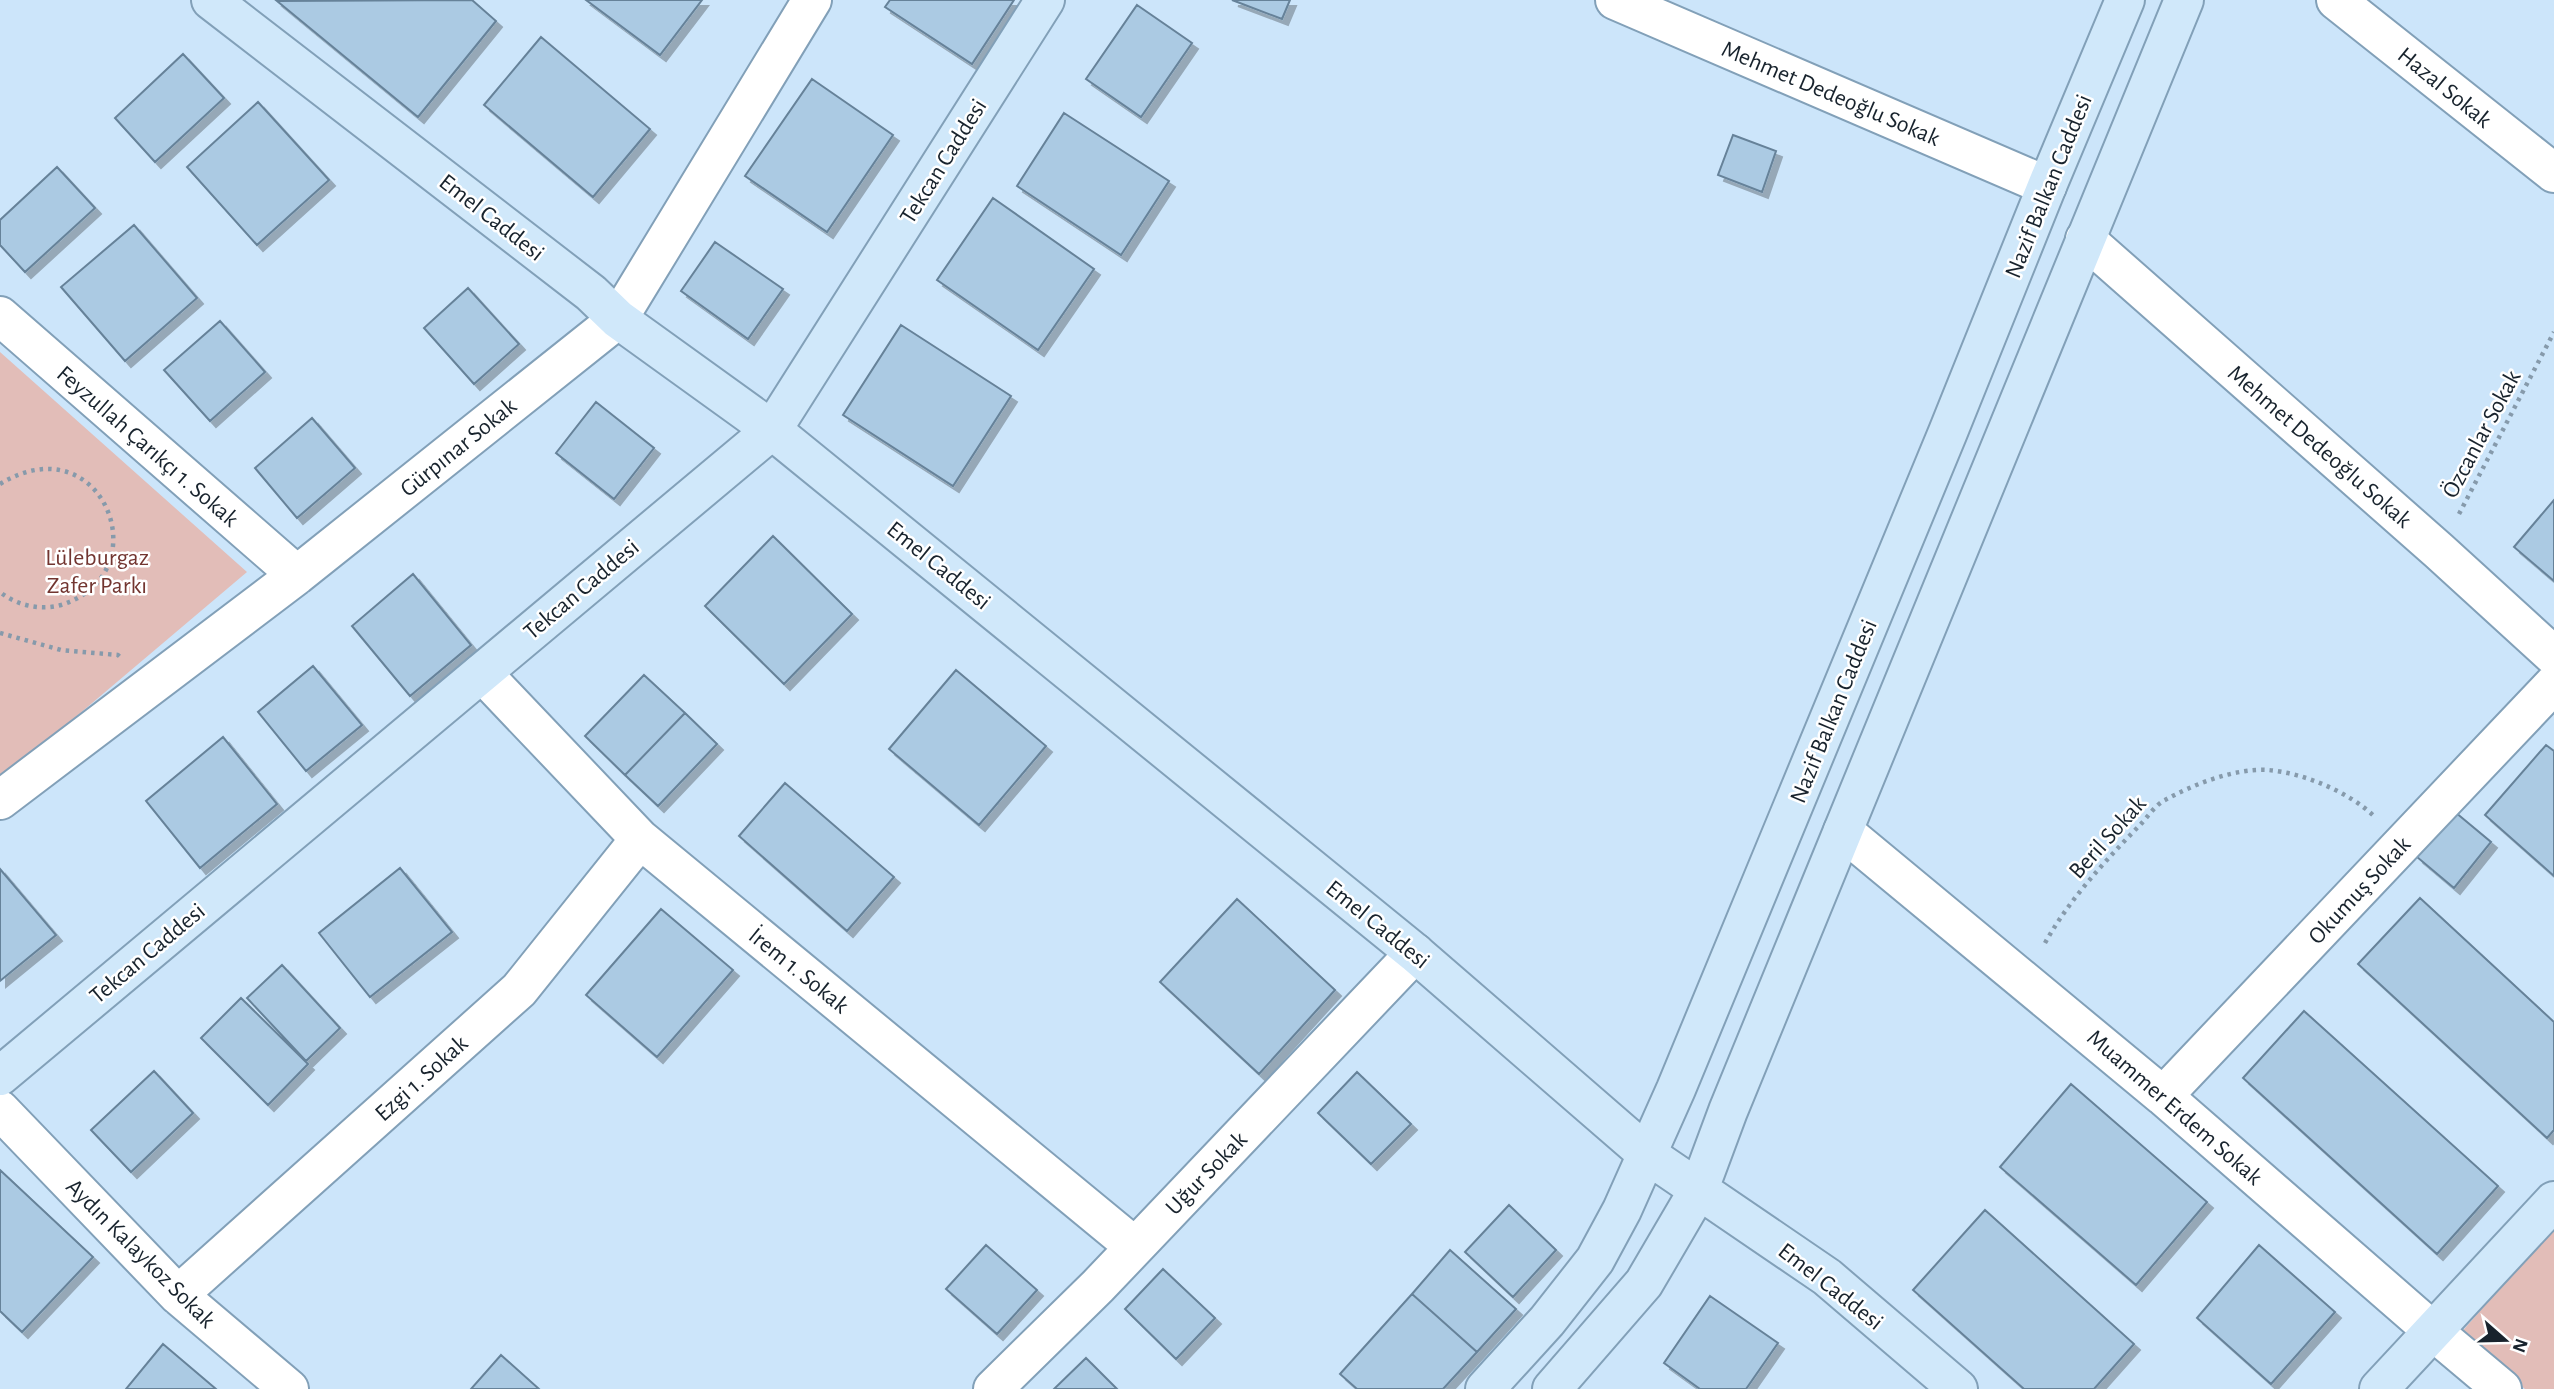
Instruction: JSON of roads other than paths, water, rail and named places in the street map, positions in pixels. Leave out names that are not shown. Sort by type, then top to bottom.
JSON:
[{"type":"street","name":"Emel Caddesi","points":[[211,0],[591,293],[618,319],[772,430],[1415,953],[1648,1155],[1827,1277],[1958,1389]]},
{"type":"street","name":"Gürpınar Sokak","points":[[0,800],[297,575],[618,319],[812,0]]},
{"type":"street","name":"Tekcan Caddesi","points":[[0,1076],[772,430],[1045,0]]},
{"type":"street","name":"Mehmet Dedeoğlu Sokak","points":[[1615,0],[2047,186]]},
{"type":"street","name":"Nazif Balkan Caddesi","points":[[1485,1389],[1547,1321],[1595,1259],[1648,1155],[2125,0]]},
{"type":"street","points":[[1552,1389],[1644,1283],[1699,1189],[1733,1098],[2183,0]]},
{"type":"street","name":"Hazal Sokak","points":[[2336,0],[2554,173]]},
{"type":"street","name":"Mehmet Dedeoğlu Sokak","points":[[2085,239],[2440,551],[2554,656]]},
{"type":"street","name":"Feyzullah Çarıkçı 1. Sokak","points":[[0,316],[297,575]]},
{"type":"street","name":"İrem 1. Sokak","points":[[482,673],[640,839],[1135,1247]]},
{"type":"street","name":"Okumuş Sokak","points":[[2163,1096],[2554,684]]},
{"type":"street","name":"Muammer Erdem Sokak","points":[[1843,831],[2163,1096],[2502,1389]]},
{"type":"street","name":"Ezgi 1. Sokak","points":[[178,1295],[519,990],[640,839]]},
{"type":"street","name":"Uğur Sokak","points":[[993,1389],[1135,1247],[1415,953]]},
{"type":"street","name":"Aydın Kalaykoz Sokak","points":[[0,1110],[178,1295],[289,1389]]},
{"type":"street","points":[[2379,1389],[2554,1201]]},
{"type":"park label","name":"Lüleburgaz Zafer Parkı","points":[[97,571]]}]
